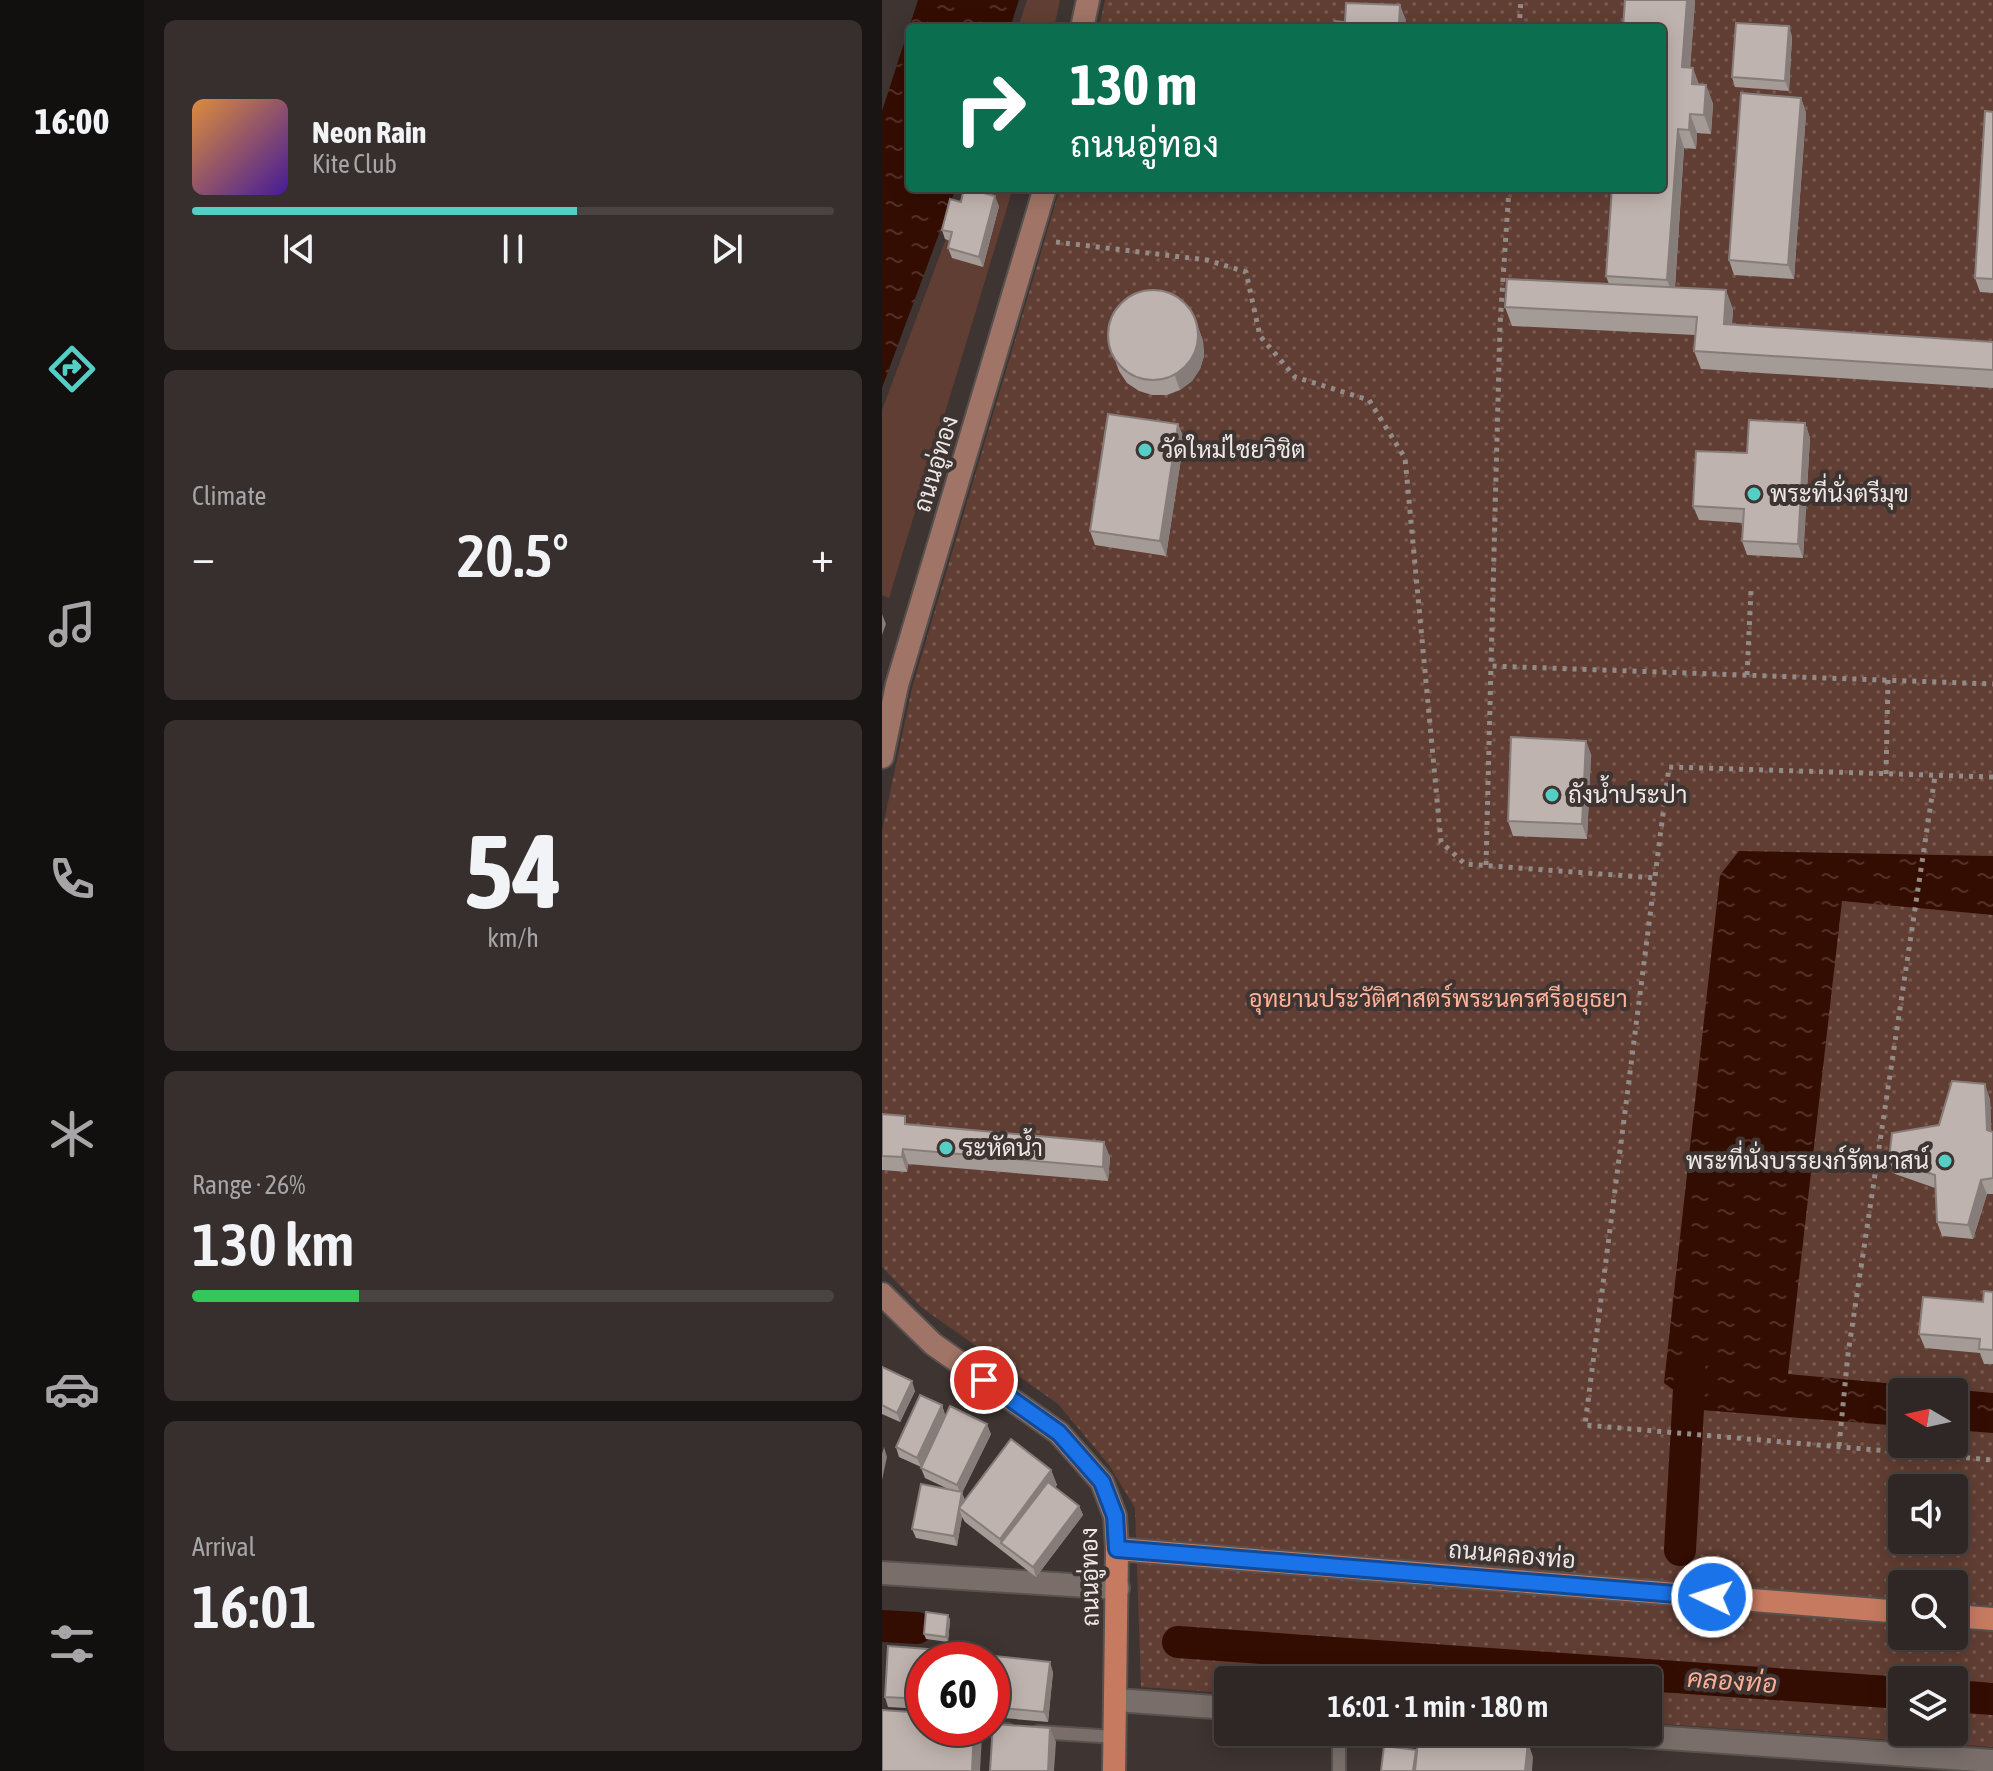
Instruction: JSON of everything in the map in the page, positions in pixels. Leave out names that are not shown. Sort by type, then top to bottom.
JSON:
[{"type":"main road","points":[[1083,24],[1088,0]]},
{"type":"main road","name":"ถนนอู่ทอง","points":[[882,757],[897,685],[1044,192]]},
{"type":"main road","name":"ถนนอู่ทอง","points":[[882,1294],[933,1344],[1059,1433],[1102,1482],[1115,1516],[1117,1549],[1114,1771]]},
{"type":"main road","name":"ถนนคลองท่อ","points":[[1117,1549],[1888,1611]]},
{"type":"main road","points":[[1968,1617],[1993,1619]]},
{"type":"street","points":[[882,1573],[1118,1588]]},
{"type":"street","points":[[1116,1700],[1214,1707]]},
{"type":"street","points":[[1662,1738],[1993,1761]]},
{"type":"lane","points":[[1010,1731],[1115,1737]]},
{"type":"lane","points":[[1339,1746],[1339,1771]]},
{"type":"path","points":[[1519,24],[1521,0]]},
{"type":"path","points":[[1486,865],[1500,325],[1509,192]]},
{"type":"path","points":[[1031,239],[1207,260],[1246,272],[1260,336],[1295,377],[1369,400],[1405,458],[1441,842],[1465,864],[1655,878]]},
{"type":"path","points":[[1747,675],[1751,591]]},
{"type":"path","points":[[1491,666],[1993,684]]},
{"type":"path","points":[[1886,774],[1888,680]]},
{"type":"path","points":[[1993,777],[1669,767],[1585,1425],[1993,1460]]},
{"type":"path","points":[[1839,1446],[1848,1354],[1935,776]]},
{"type":"green space","points":[[1027,0],[1060,0],[1055,24],[1019,24]]},
{"type":"green space","name":"อุทยานประวัติศาสตร์พระนครศรีอยุธยา","points":[[1105,0],[1993,0],[1993,1747],[1968,1745],[1968,1666],[1888,1666],[1888,1740],[1662,1724],[1662,1666],[1214,1666],[1214,1692],[1141,1687],[1135,1508],[1109,1465],[1058,1404],[921,1307],[882,1267],[882,831],[912,688],[1059,192],[1666,192],[1666,24],[1100,24]]},
{"type":"green space","points":[[964,192],[1012,192],[889,598],[882,595],[882,410]]},
{"type":"water","points":[[918,0],[1019,0],[1011,24],[910,24]]},
{"type":"water","points":[[906,37],[906,192],[955,192],[882,388],[882,111]]},
{"type":"water","points":[[1739,851],[1993,856],[1993,915],[1842,901],[1788,1374],[1888,1383],[1888,1425],[1701,1410],[1664,1383],[1720,875]]},
{"type":"water","points":[[1968,1391],[1993,1393],[1993,1433],[1968,1431]]},
{"type":"building","points":[[1625,0],[1687,0],[1682,67],[1693,68],[1692,84],[1706,85],[1704,115],[1690,114],[1689,130],[1678,129],[1667,280],[1606,276],[1612,192],[1666,192],[1666,24],[1623,24]]},
{"type":"building","points":[[1346,3],[1400,5],[1399,24],[1335,24],[1335,21],[1345,22]]},
{"type":"building","points":[[1736,23],[1789,26],[1785,81],[1732,77]]},
{"type":"building","points":[[1741,93],[1801,98],[1788,265],[1729,260]]},
{"type":"building","points":[[1985,111],[1993,112],[1993,279],[1975,278]]},
{"type":"building","points":[[963,192],[995,196],[979,257],[948,248],[952,232],[942,230],[950,199],[961,202]]},
{"type":"building","points":[[1507,279],[1726,290],[1724,324],[1993,342],[1993,370],[1694,351],[1697,317],[1505,307]]},
{"type":"building","points":[[1153,290],[1170,293],[1185,303],[1195,318],[1198,335],[1195,352],[1185,367],[1170,377],[1153,380],[1136,377],[1121,367],[1111,352],[1108,335],[1111,318],[1121,303],[1136,293]]},
{"type":"building","points":[[1108,414],[1178,424],[1160,541],[1090,531]]},
{"type":"building","name":"พระที่นั่งตรีมุข","points":[[1749,420],[1805,423],[1798,544],[1742,541],[1744,509],[1693,506],[1696,451],[1747,453]]},
{"type":"building","name":"ถังน้ำประปา","points":[[1511,737],[1586,741],[1582,824],[1508,821]]},
{"type":"building","name":"พระที่นั่งบรรยงก์รัตนาสน์","points":[[1952,1081],[1985,1084],[1987,1130],[1993,1132],[1993,1178],[1981,1180],[1968,1225],[1937,1222],[1935,1175],[1889,1160],[1892,1133],[1939,1125]]},
{"type":"building","points":[[882,1114],[905,1116],[905,1124],[1104,1142],[1103,1167],[903,1149],[902,1157],[882,1156]]},
{"type":"building","points":[[1984,1291],[1993,1292],[1993,1350],[1979,1349],[1980,1339],[1919,1334],[1923,1297],[1983,1302]]},
{"type":"building","points":[[882,1367],[912,1381],[897,1413],[882,1405]]},
{"type":"building","points":[[920,1395],[942,1405],[917,1458],[896,1447]]},
{"type":"building","points":[[950,1406],[987,1424],[957,1485],[921,1468]]},
{"type":"building","points":[[1011,1439],[1051,1470],[1000,1539],[959,1508]]},
{"type":"building","points":[[1048,1482],[1079,1506],[1033,1567],[1001,1543]]},
{"type":"building","points":[[921,1484],[962,1492],[954,1536],[912,1529]]},
{"type":"building","points":[[926,1612],[948,1615],[946,1637],[924,1634]]},
{"type":"building","points":[[888,1646],[906,1647],[906,1698],[885,1697]]},
{"type":"building","points":[[1010,1658],[1050,1662],[1044,1712],[1010,1709]]},
{"type":"building","points":[[882,1710],[906,1712],[906,1746],[973,1746],[972,1771],[882,1771]]},
{"type":"building","points":[[1010,1725],[1050,1728],[1048,1771],[990,1771],[992,1746],[1010,1746]]},
{"type":"building","points":[[1384,1746],[1416,1750],[1413,1771],[1381,1771]]},
{"type":"building","points":[[1418,1746],[1528,1746],[1525,1771],[1415,1771]]},
{"type":"waterway","points":[[1680,1550],[1690,1373]]},
{"type":"waterway","name":"คลองท่อ","points":[[882,1626],[917,1628]]},
{"type":"waterway","name":"คลองท่อ","points":[[1178,1642],[1888,1692]]},
{"type":"waterway","name":"คลองท่อ","points":[[1968,1697],[1993,1699]]},
{"type":"place","name":"วัดใหม่ไชยวิชิต","points":[[1145,450]]},
{"type":"place","name":"พระที่นั่งตรีมุข","points":[[1754,494]]},
{"type":"place","name":"ถังน้ำประปา","points":[[1552,795]]},
{"type":"place","name":"ระหัดน้ำ","points":[[946,1148]]},
{"type":"place","name":"พระที่นั่งบรรยงก์รัตนาสน์","points":[[1945,1161]]},
{"type":"route","points":[[984,1380],[1059,1433],[1102,1482],[1115,1516],[1117,1549],[1712,1597]]}]
